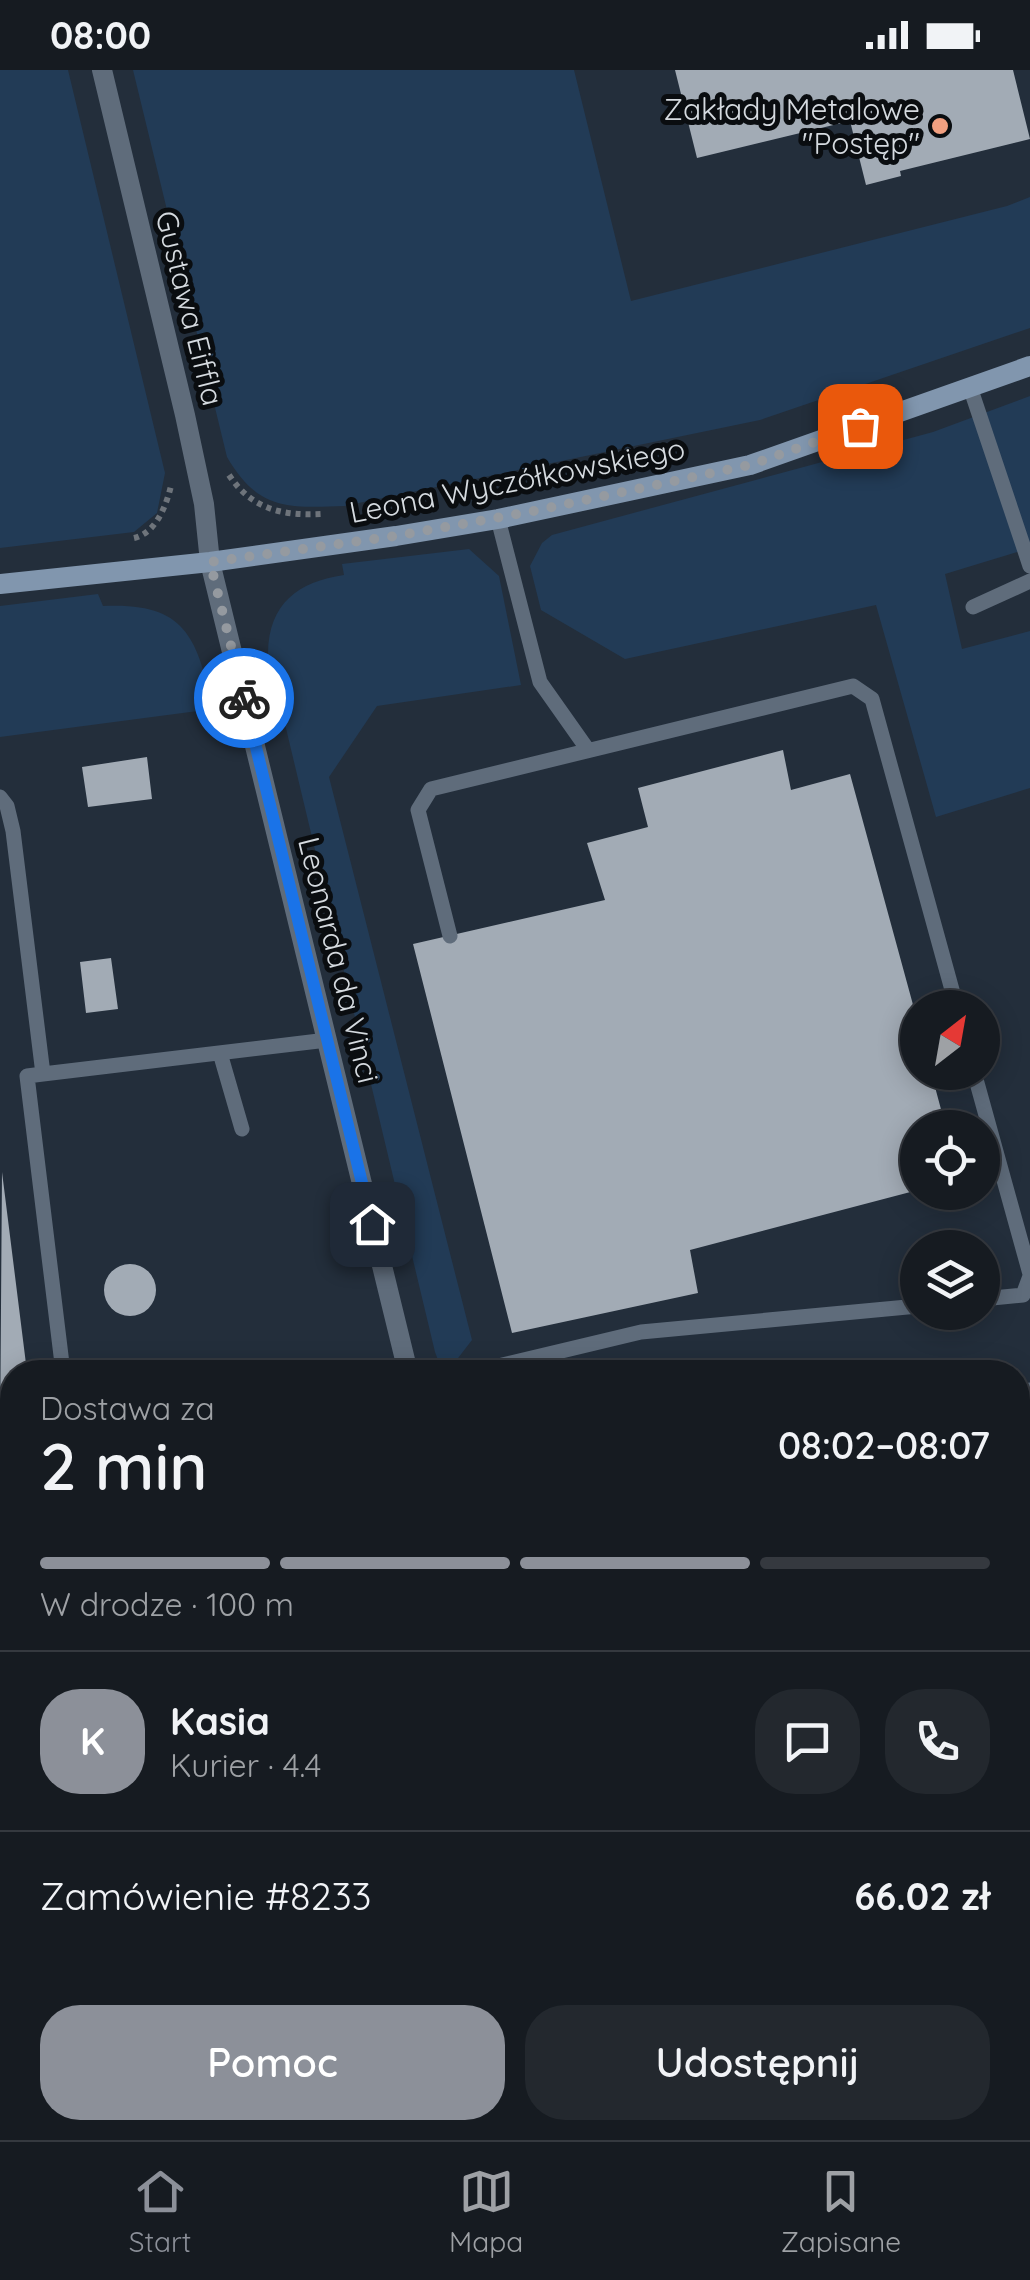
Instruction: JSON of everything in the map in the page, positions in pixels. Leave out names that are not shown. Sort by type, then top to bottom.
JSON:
[{"type":"street","name":"Gustawa Eiffla","points":[[102,70],[186,415],[204,504],[210,562]]},
{"type":"street","name":"Leona Wyczółkowskiego","points":[[0,584],[210,562],[498,518],[750,465],[1030,366]]},
{"type":"street","name":"Leonarda da Vinci","points":[[210,562],[405,1360]]},
{"type":"lane","points":[[970,388],[1030,566]]},
{"type":"lane","points":[[498,518],[540,682],[588,750]]},
{"type":"lane","points":[[973,607],[1030,581]]},
{"type":"lane","points":[[450,936],[418,810],[431,789],[853,686],[872,699],[951,990]]},
{"type":"lane","points":[[0,797],[7,806],[14,831],[42,1074]]},
{"type":"lane","points":[[62,1360],[27,1076],[327,1040]]},
{"type":"lane","points":[[220,1053],[242,1129]]},
{"type":"lane","points":[[979,1090],[1030,1275],[1023,1296],[1000,1298]]},
{"type":"lane","points":[[523,1360],[642,1332],[900,1308]]},
{"type":"path","points":[[227,472],[245,496],[259,505],[289,515],[326,514]]},
{"type":"path","points":[[124,540],[142,538],[166,505],[172,484]]},
{"type":"shaded area","points":[[0,70],[1030,70],[1030,1360],[0,1360]]},
{"type":"shaded area","points":[[0,70],[68,70],[165,473],[157,513],[134,532],[0,548]]},
{"type":"shaded area","points":[[133,70],[574,70],[631,301],[1030,197],[1030,328],[760,420],[344,506],[306,507],[276,502],[250,487],[227,457]]},
{"type":"shaded area","points":[[1030,396],[1030,548],[945,574],[962,649],[1030,631],[1030,788],[936,817],[876,605],[625,659],[541,610],[530,566],[542,543],[552,535],[933,432]]},
{"type":"shaded area","points":[[469,549],[499,576],[521,685],[377,706],[329,777],[472,1340],[457,1360],[438,1360],[435,1352],[268,653],[280,608],[313,583],[344,575],[342,564]]},
{"type":"shaded area","points":[[98,594],[103,606],[153,610],[183,629],[201,662],[213,709],[0,737],[0,606]]},
{"type":"building","name":"Zakłady Metalowe \"Postęp\"","points":[[675,70],[1013,70],[1030,139],[900,171],[901,176],[866,185],[850,121],[697,158]]},
{"type":"building","points":[[783,750],[791,790],[850,774],[909,990],[900,990],[900,1090],[936,1090],[941,1110],[900,1110],[900,1195],[690,1250],[698,1293],[512,1333],[413,944],[605,900],[587,843],[648,827],[638,788]]},
{"type":"building","points":[[147,757],[152,799],[88,807],[82,767]]},
{"type":"building","points":[[111,958],[118,1009],[86,1013],[80,962]]},
{"type":"building","points":[[2,1172],[26,1360],[1,1360]]},
{"type":"building","points":[[130,1264],[148,1272],[156,1290],[148,1308],[130,1316],[112,1308],[104,1290],[112,1272]]},
{"type":"way so far","points":[[244,698],[210,562],[396,536],[529,512],[750,465],[860,426]]},
{"type":"place","name":"Zakłady Metalowe \"Postęp\"","points":[[940,126]]},
{"type":"route","points":[[244,698],[372,1224]]}]
